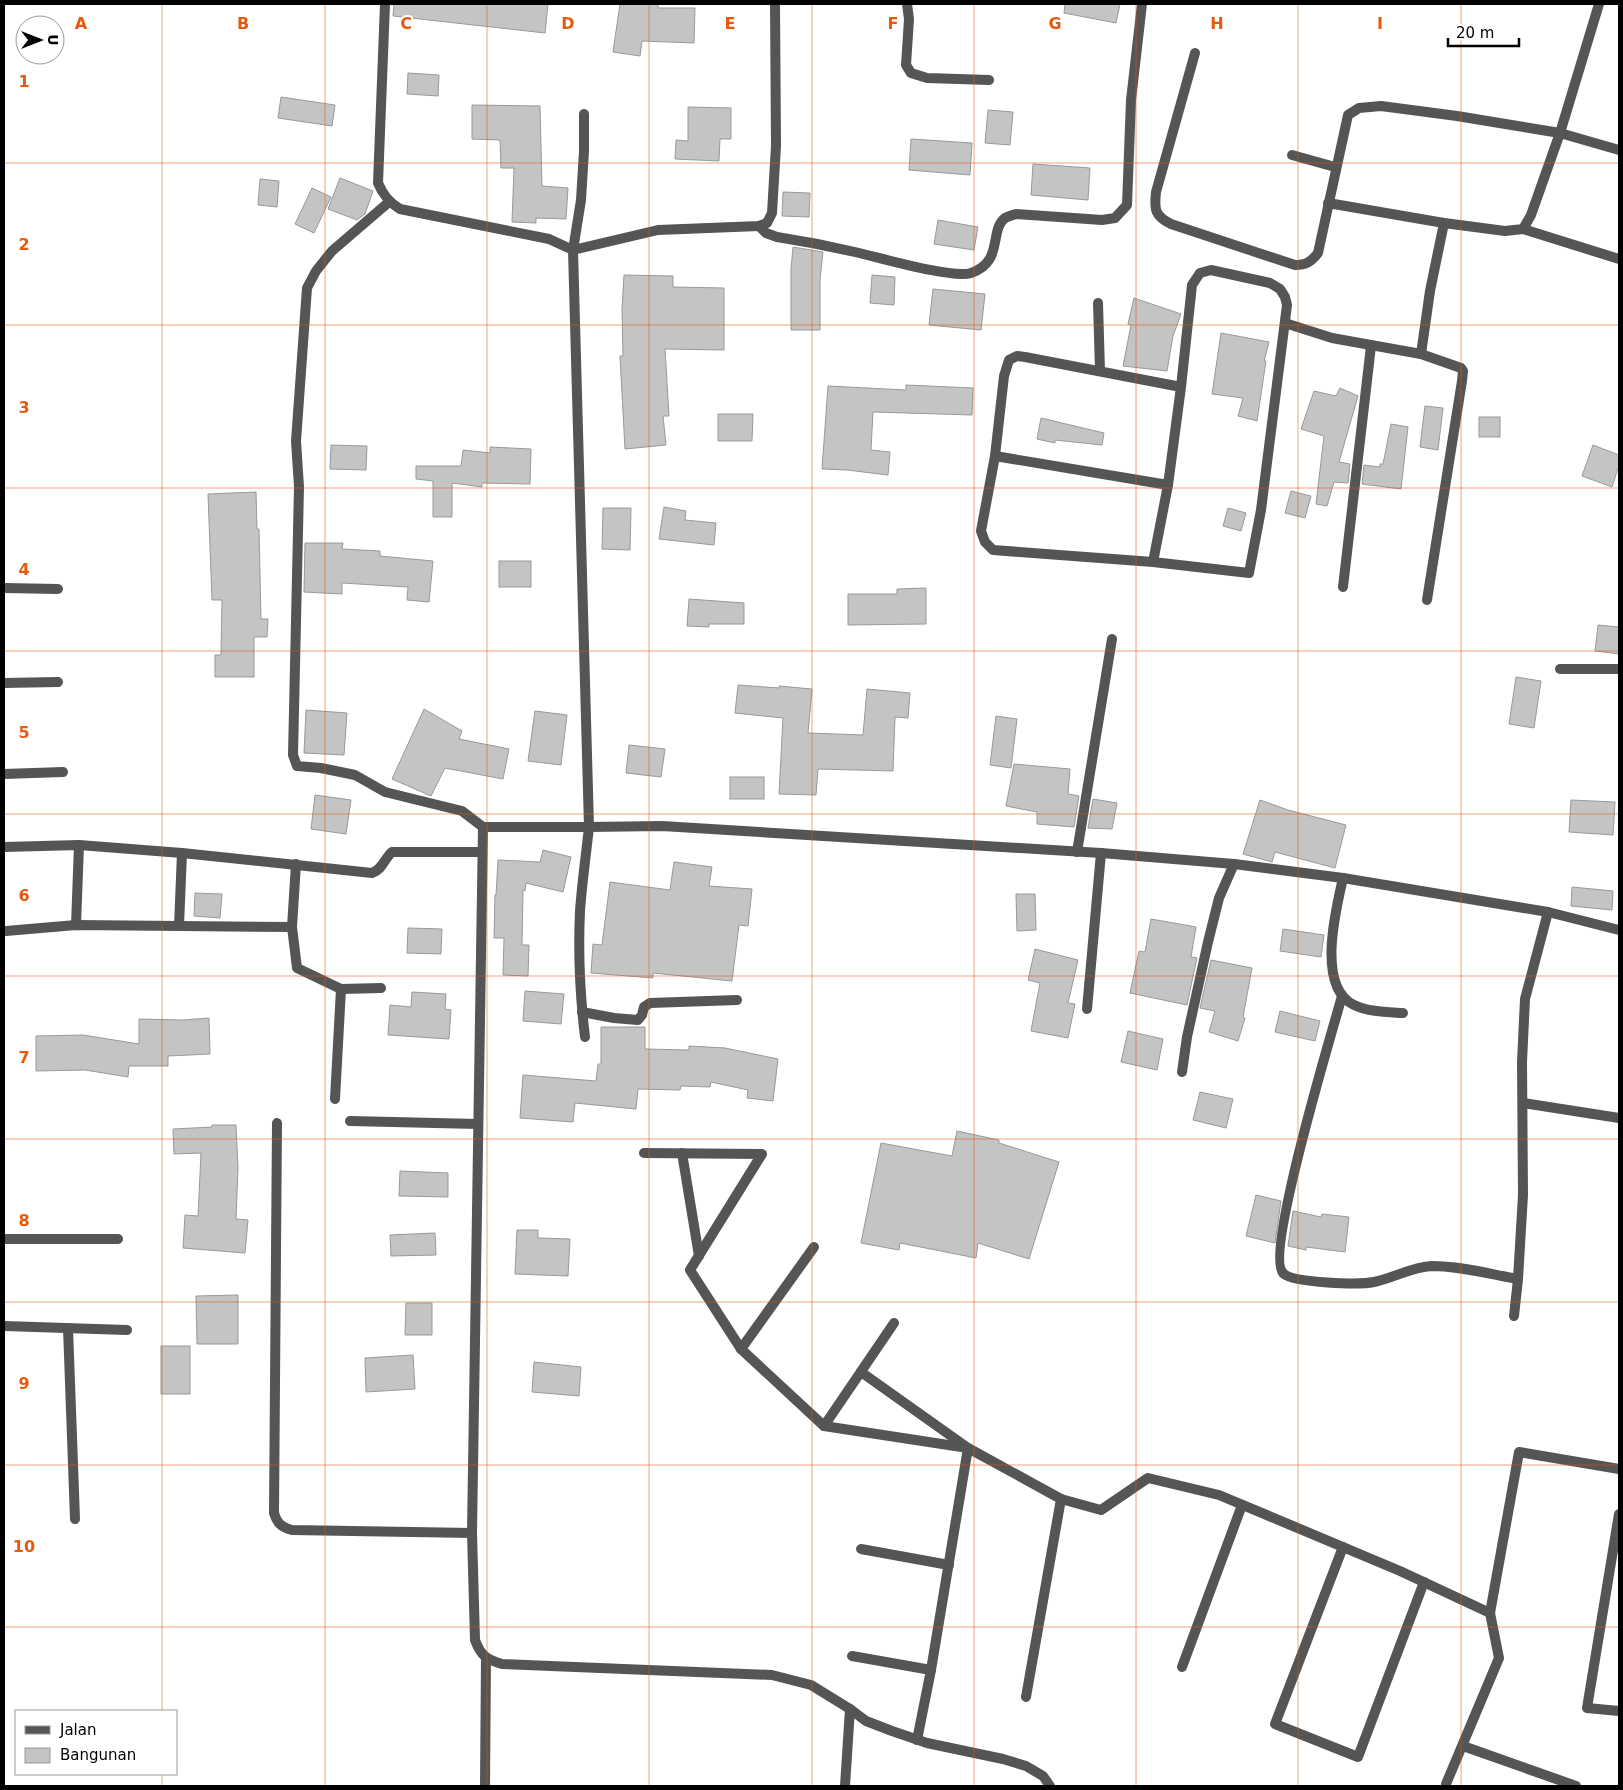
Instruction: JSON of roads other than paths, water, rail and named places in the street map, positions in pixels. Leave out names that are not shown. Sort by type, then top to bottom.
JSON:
[{"type":"street","points":[[385,4],[378,183],[382,193],[389,202],[400,209],[549,239],[573,250],[658,230],[760,226],[766,223],[772,212],[776,146],[775,4]]},
{"type":"street","points":[[907,4],[909,19],[906,65],[911,72],[927,78],[989,80]]},
{"type":"street","points":[[760,226],[766,233],[777,237],[929,270],[970,274],[984,266],[993,253],[998,231],[1004,219],[1016,214],[1102,220],[1115,218],[1127,205],[1131,100],[1142,4]]},
{"type":"street","points":[[1523,230],[1560,133],[1599,4]]},
{"type":"street","points":[[1195,53],[1156,192],[1156,212],[1160,218],[1171,224],[1295,265],[1305,265],[1313,260],[1318,253],[1335,167],[1348,115],[1359,108],[1381,106],[1458,116],[1560,133],[1619,150]]},
{"type":"street","points":[[584,114],[581,200],[573,250],[589,827],[580,909],[579,950],[585,1036]]},
{"type":"street","points":[[1292,155],[1335,167]]},
{"type":"street","points":[[389,202],[332,251],[316,271],[307,288],[296,441],[298,487],[293,755],[297,766],[321,768],[355,775],[385,792],[462,811],[483,827],[662,826],[1101,853],[1234,864],[1344,878],[1548,912],[1619,930]]},
{"type":"street","points":[[1328,203],[1444,223],[1505,231],[1523,230],[1619,259]]},
{"type":"street","points":[[1421,354],[1430,291],[1444,223]]},
{"type":"street","points":[[1153,562],[1168,485],[1181,387],[1192,284],[1200,273],[1211,270],[1270,283],[1280,289],[1287,305],[1261,510],[1249,573],[1153,562],[993,550],[985,542],[981,531],[994,456],[1004,376],[1009,360],[1017,356],[1181,387]]},
{"type":"street","points":[[1098,303],[1100,371]]},
{"type":"street","points":[[1284,324],[1332,338],[1421,354],[1458,366],[1463,371],[1427,600]]},
{"type":"street","points":[[1343,587],[1371,346]]},
{"type":"street","points":[[994,456],[1168,485]]},
{"type":"street","points":[[4,588],[58,589]]},
{"type":"street","points":[[1077,852],[1112,639]]},
{"type":"street","points":[[1560,669],[1619,668]]},
{"type":"street","points":[[4,682],[58,682]]},
{"type":"street","points":[[4,774],[63,772]]},
{"type":"street","points":[[483,827],[472,1533],[475,1640],[478,1650],[486,1659],[502,1664],[772,1675],[811,1685],[866,1721],[918,1740],[1026,1766],[1043,1776],[1050,1786]]},
{"type":"street","points":[[4,847],[79,845],[182,853],[372,873],[378,871],[392,852],[482,852]]},
{"type":"street","points":[[76,925],[79,845]]},
{"type":"street","points":[[179,926],[182,853]]},
{"type":"street","points":[[1087,1009],[1101,853]]},
{"type":"street","points":[[296,864],[292,927],[297,968],[340,989],[381,988]]},
{"type":"street","points":[[1182,1072],[1187,1037],[1219,898],[1234,864]]},
{"type":"street","points":[[1344,878],[1333,925],[1334,981],[1342,996],[1353,1004],[1376,1011],[1403,1013]]},
{"type":"street","points":[[1514,1316],[1523,1195],[1522,1062],[1525,999],[1548,912]]},
{"type":"street","points":[[6,931],[76,925],[292,927]]},
{"type":"street","points":[[336,1099],[340,989]]},
{"type":"street","points":[[1342,996],[1292,1180],[1279,1247],[1280,1269],[1284,1274],[1296,1278],[1327,1282],[1373,1282],[1413,1269],[1431,1266],[1453,1267],[1518,1279]]},
{"type":"street","points":[[582,1012],[638,1020],[642,1015],[644,1007],[650,1004],[737,1000]]},
{"type":"street","points":[[1523,1103],[1619,1118]]},
{"type":"street","points":[[350,1122],[478,1124]]},
{"type":"street","points":[[277,1123],[274,1513],[277,1522],[283,1527],[292,1530],[472,1533]]},
{"type":"street","points":[[644,1153],[762,1154],[690,1270],[741,1349],[824,1426],[968,1448]]},
{"type":"street","points":[[682,1153],[699,1256]]},
{"type":"street","points":[[4,1239],[118,1239]]},
{"type":"street","points":[[741,1349],[814,1247]]},
{"type":"street","points":[[824,1426],[894,1323]]},
{"type":"street","points":[[4,1326],[127,1330]]},
{"type":"street","points":[[68,1328],[75,1519]]},
{"type":"street","points":[[861,1372],[968,1448],[1061,1499],[1101,1510],[1148,1478],[1219,1495],[1424,1582],[1490,1613]]},
{"type":"street","points":[[918,1740],[968,1448]]},
{"type":"street","points":[[1446,1784],[1499,1658],[1490,1613],[1519,1452],[1619,1470]]},
{"type":"street","points":[[1026,1697],[1061,1499]]},
{"type":"street","points":[[1182,1667],[1242,1505]]},
{"type":"street","points":[[1619,1514],[1587,1708],[1619,1711]]},
{"type":"street","points":[[1343,1547],[1275,1724],[1358,1758],[1424,1582]]},
{"type":"street","points":[[861,1549],[948,1565]]},
{"type":"street","points":[[852,1656],[931,1670]]},
{"type":"street","points":[[485,1785],[486,1659]]},
{"type":"street","points":[[845,1786],[850,1709]]},
{"type":"street","points":[[1462,1746],[1576,1786]]}]
